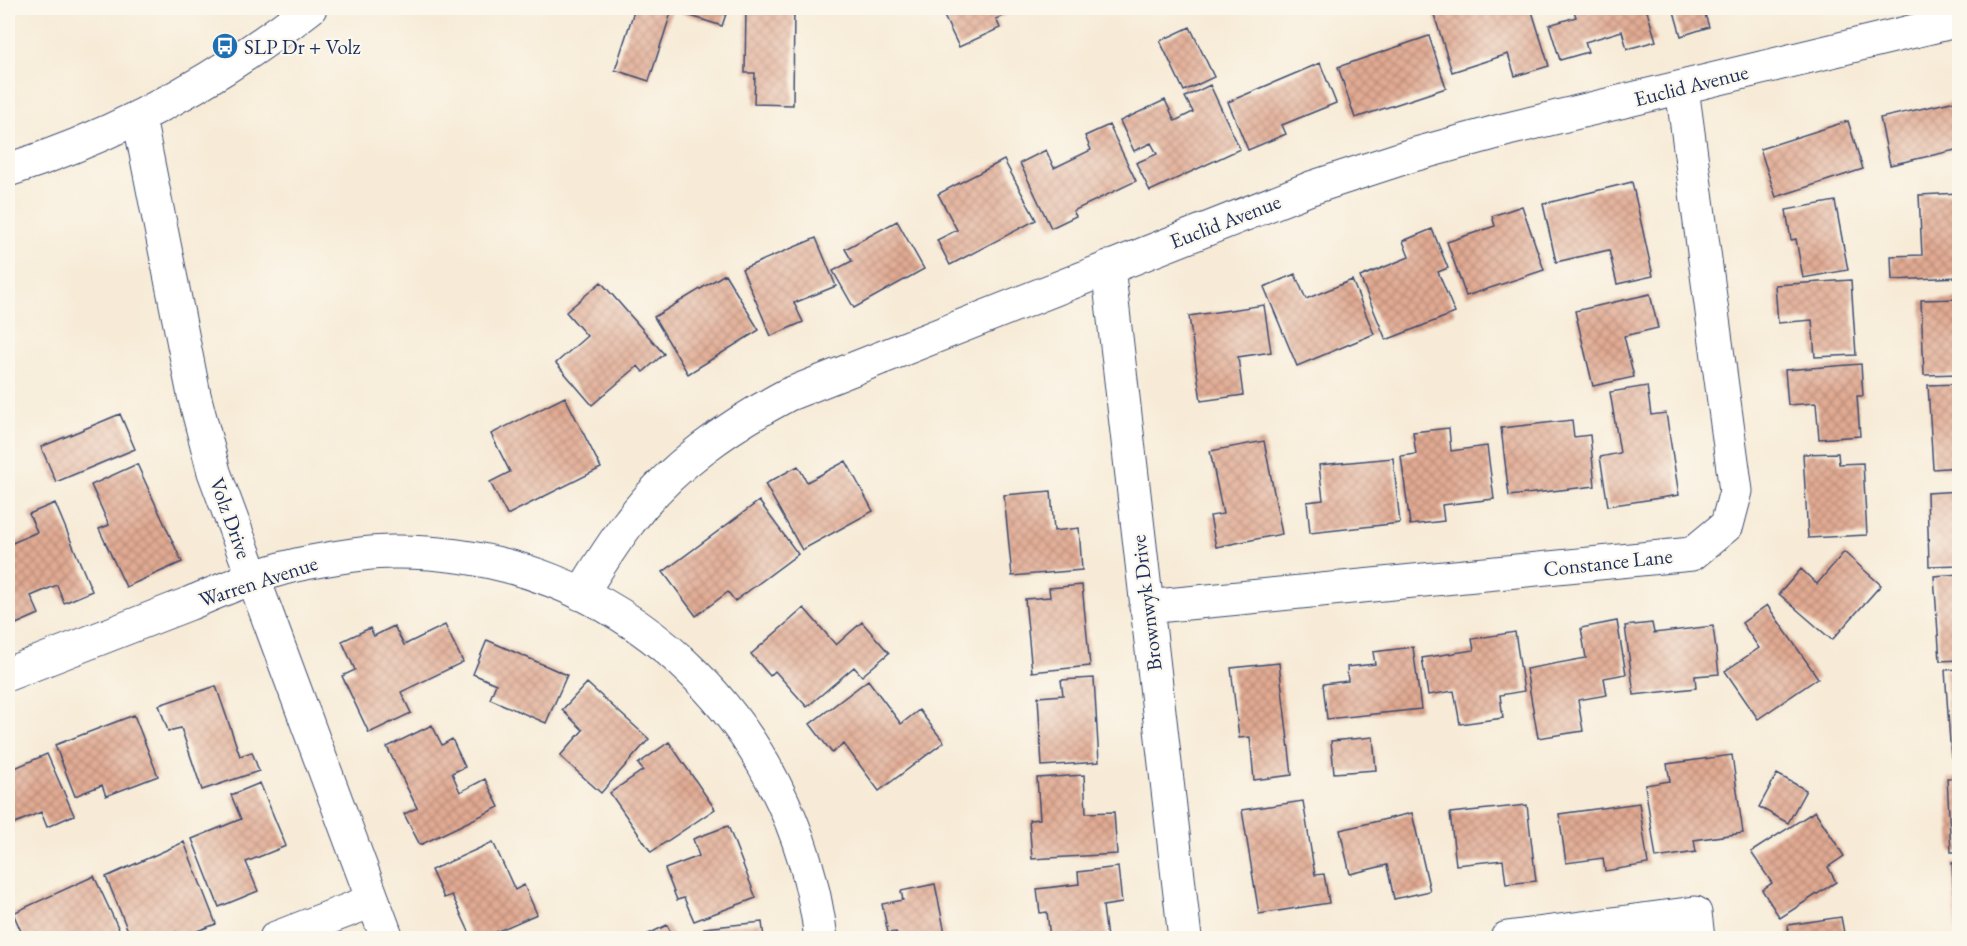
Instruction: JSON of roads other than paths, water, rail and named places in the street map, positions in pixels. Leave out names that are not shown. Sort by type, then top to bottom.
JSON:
[{"type":"street","points":[[8,170],[74,147],[139,118],[215,75],[310,8]]},
{"type":"street","name":"Euclid Avenue","points":[[581,594],[629,521],[652,494],[700,448],[748,416],[787,395],[1311,188],[1409,156],[1508,129],[1959,20]]},
{"type":"street","name":"Constance Lane","points":[[1146,607],[1692,554],[1727,525],[1736,491],[1682,88]]},
{"type":"street","name":"Volz Drive","points":[[139,118],[197,406],[214,472],[387,939]]},
{"type":"street","name":"Brownwyk Drive","points":[[1108,267],[1185,939]]},
{"type":"street","name":"Warren Avenue","points":[[8,674],[253,579],[307,562],[395,552],[461,557],[512,567],[581,594],[638,627],[679,658],[716,695],[748,736],[778,787],[800,842],[813,891],[821,939]]},
{"type":"street","points":[[276,939],[372,901]]},
{"type":"street","points":[[1507,939],[1696,926]]},
{"type":"place","name":"SLP Dr + Volz","points":[[225,46]]}]
